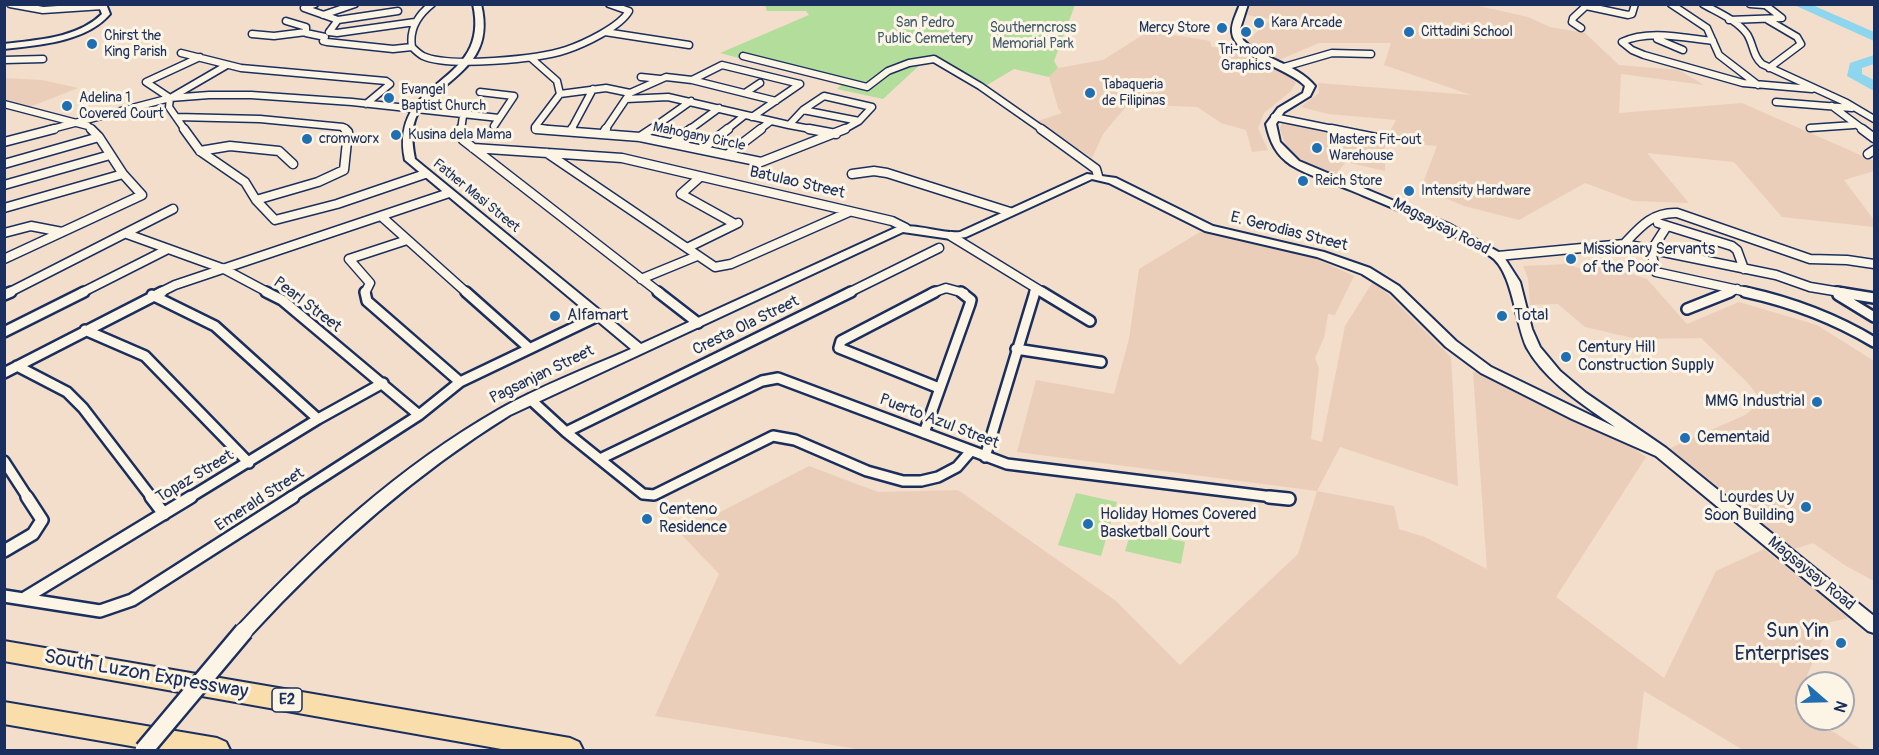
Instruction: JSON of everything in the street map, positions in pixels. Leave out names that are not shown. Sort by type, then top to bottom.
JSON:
[{"type":"highway","name":"South Luzon Expressway","points":[[4,651],[570,750]]},
{"type":"highway","points":[[4,713],[217,750]]},
{"type":"street","points":[[4,47],[68,34],[94,25],[106,14],[102,5],[43,10],[10,4]]},
{"type":"street","points":[[315,4],[304,8],[338,20],[398,11]]},
{"type":"street","points":[[322,15],[355,4]]},
{"type":"street","points":[[393,25],[402,4]]},
{"type":"street","points":[[432,4],[422,11],[416,22],[412,47],[423,57],[469,60],[531,58],[563,52],[586,43],[626,16],[628,11],[609,4]]},
{"type":"street","points":[[416,109],[469,60],[482,29],[477,4]]},
{"type":"street","points":[[1244,4],[1236,32],[1241,42],[1257,54],[1304,78],[1310,86],[1303,97],[1274,117]]},
{"type":"street","points":[[1581,28],[1572,22],[1573,18],[1588,5],[1628,15],[1632,14],[1635,4]]},
{"type":"street","points":[[1671,4],[1707,28],[1724,60],[1760,86]]},
{"type":"street","points":[[1703,4],[1744,31],[1753,56],[1769,68],[1861,109],[1875,119]]},
{"type":"street","points":[[1729,20],[1782,18],[1764,5],[1750,4]]},
{"type":"street","points":[[338,20],[329,32],[337,33],[416,22]]},
{"type":"street","points":[[1768,20],[1797,37],[1802,44],[1769,68]]},
{"type":"street","points":[[286,21],[306,27],[306,32]]},
{"type":"street","points":[[1683,21],[1698,21]]},
{"type":"street","points":[[252,34],[274,36],[306,32],[325,37],[323,41],[327,42],[393,48],[412,47]]},
{"type":"street","points":[[604,32],[689,45]]},
{"type":"street","points":[[1713,41],[1652,37],[1626,38],[1622,42],[1632,51],[1667,63],[1760,86],[1812,89]]},
{"type":"street","points":[[1652,37],[1683,50]]},
{"type":"street","points":[[182,52],[241,68],[386,81],[390,84],[366,104]]},
{"type":"street","points":[[1284,67],[1332,53],[1371,54]]},
{"type":"street","points":[[743,56],[867,87],[888,71],[909,63],[934,59],[980,86],[1096,169],[1098,176],[1085,177],[968,233],[951,236]]},
{"type":"street","points":[[170,98],[146,82],[200,57]]},
{"type":"street","points":[[531,58],[557,81],[560,94],[593,89],[617,90],[628,96],[668,97],[836,134]]},
{"type":"street","points":[[4,60],[43,59]]},
{"type":"street","points":[[170,98],[227,65]]},
{"type":"street","points":[[692,80],[722,65],[800,84],[776,101],[748,116],[702,149]]},
{"type":"street","points":[[641,77],[660,79]]},
{"type":"street","points":[[603,134],[628,96],[666,77],[692,80],[776,101]]},
{"type":"street","points":[[745,93],[760,83]]},
{"type":"street","points":[[571,131],[593,89]]},
{"type":"street","points":[[480,92],[514,96],[494,126]]},
{"type":"street","points":[[5,141],[170,98],[251,94],[498,118]]},
{"type":"street","name":"Mahogany Circle","points":[[560,94],[535,127],[541,130],[640,137],[761,162],[836,134],[859,121]]},
{"type":"street","points":[[789,124],[803,110],[824,96],[872,107],[859,121],[803,110]]},
{"type":"street","points":[[170,98],[169,107],[200,151],[245,182],[256,201],[275,220],[337,204],[425,174]]},
{"type":"street","points":[[640,137],[691,101]]},
{"type":"street","points":[[1776,102],[1861,109]]},
{"type":"street","points":[[4,104],[87,126],[99,137],[123,174],[142,195],[4,259]]},
{"type":"street","points":[[1832,106],[1854,125],[1875,138]]},
{"type":"street","points":[[672,143],[720,108]]},
{"type":"street","name":"Father Masi Street","points":[[416,109],[408,127],[406,145],[410,160],[639,348]]},
{"type":"street","points":[[464,116],[460,129],[463,140],[698,323]]},
{"type":"street","points":[[176,117],[285,121],[343,127],[348,132],[344,170],[318,182],[256,201]]},
{"type":"street","points":[[1274,117],[1376,138]]},
{"type":"street","name":"Magsaysay Road","points":[[1274,117],[1271,129],[1275,143],[1295,163],[1418,214],[1498,256],[1514,282],[1526,329],[1534,348],[1547,366],[1581,396],[1661,452],[1875,626]]},
{"type":"street","points":[[727,155],[771,121]]},
{"type":"street","points":[[1810,128],[1854,125]]},
{"type":"street","points":[[4,164],[99,137]]},
{"type":"street","points":[[200,151],[230,146],[279,151],[293,164]]},
{"type":"street","name":"Batulao Street","points":[[473,148],[622,159],[892,221],[906,228],[951,236],[1090,321]]},
{"type":"street","points":[[547,153],[711,265],[721,267],[849,212]]},
{"type":"street","points":[[4,185],[110,156]]},
{"type":"street","points":[[852,174],[874,171],[887,173],[1010,212]]},
{"type":"street","points":[[4,208],[123,174]]},
{"type":"street","name":"E. Gerodias Street","points":[[1098,176],[1112,180],[1209,229],[1320,254],[1366,271],[1395,289],[1451,344],[1486,370],[1577,416],[1661,452]]},
{"type":"street","points":[[687,248],[737,223],[681,194],[699,177]]},
{"type":"street","points":[[4,373],[175,285],[448,193]]},
{"type":"street","points":[[4,295],[173,209]]},
{"type":"street","points":[[1624,244],[1658,213],[1671,212],[1690,216],[1810,259],[1875,264]]},
{"type":"street","points":[[381,216],[529,348]]},
{"type":"street","points":[[1658,223],[1732,246],[1737,250],[1744,269]]},
{"type":"street","points":[[4,233],[31,226],[62,232]]},
{"type":"street","points":[[1667,226],[1651,251],[1656,272],[1737,290],[1820,314],[1875,342]]},
{"type":"street","name":"Pagsanjan Street","points":[[144,750],[244,631],[303,570],[387,493],[475,429],[530,399],[639,348],[906,228]]},
{"type":"street","name":"Pearl Street","points":[[127,234],[224,269],[282,300],[420,415]]},
{"type":"street","points":[[407,240],[349,259],[368,278],[370,283],[365,292],[367,301],[460,381]]},
{"type":"street","points":[[1498,256],[1624,244],[1776,275],[1803,286],[1875,298]]},
{"type":"street","name":"Cresta Ola Street","points":[[566,432],[939,248]]},
{"type":"street","points":[[4,332],[168,249]]},
{"type":"street","points":[[641,279],[698,256]]},
{"type":"street","points":[[924,433],[971,300],[955,288],[942,288],[844,338],[840,345],[841,350],[939,388]]},
{"type":"street","points":[[985,457],[1036,288]]},
{"type":"street","points":[[1687,309],[1737,290]]},
{"type":"street","points":[[1833,292],[1875,316]]},
{"type":"street","points":[[152,295],[215,326],[318,420]]},
{"type":"street","name":"Emerald Street","points":[[23,599],[100,611],[132,600],[420,415],[460,381],[598,316]]},
{"type":"street","points":[[85,330],[145,356],[249,463]]},
{"type":"street","points":[[1016,349],[1101,362]]},
{"type":"street","points":[[17,366],[67,392],[83,408],[164,514]]},
{"type":"street","name":"Puerto Azul Street","points":[[600,459],[770,379],[791,381],[970,452],[1007,464],[1289,499]]},
{"type":"street","name":"Topaz Street","points":[[23,599],[383,383]]},
{"type":"street","points":[[530,399],[566,432],[643,494],[651,496],[773,436],[790,438],[875,476],[897,480],[922,480],[943,476],[957,468],[970,452]]},
{"type":"street","points":[[4,460],[42,520],[33,534],[4,551]]},
{"type":"street","points":[[4,596],[23,599]]},
{"type":"shaded area","points":[[1250,4],[1474,5],[1528,17],[1550,27],[1585,33],[1619,65],[1679,70],[1704,85],[1621,74],[1619,113],[1742,103],[1874,161],[1874,171],[1844,180],[1874,220],[1874,227],[1782,217],[1734,162],[1647,153],[1689,203],[1633,201],[1585,183],[1519,220],[1464,206],[1421,188],[1437,146],[1385,142],[1385,171],[1346,162],[1336,174],[1309,167],[1296,159],[1287,149],[1280,129],[1282,121],[1384,142],[1396,120],[1328,114],[1301,107],[1319,93],[1318,83],[1471,95],[1384,65],[1391,43],[1319,43],[1279,60],[1247,41],[1271,19],[1247,15]]},
{"type":"shaded area","points":[[1149,31],[1210,41],[1212,47],[1240,48],[1286,73],[1296,83],[1290,92],[1264,113],[1258,128],[1268,150],[1252,152],[1246,130],[1221,123],[1197,107],[1128,104],[1103,134],[1092,158],[1038,121],[1062,113],[1058,108],[1049,77],[1058,68],[1103,60]]},
{"type":"shaded area","points":[[5,78],[42,80],[78,88],[30,107],[5,100]]},
{"type":"shaded area","points":[[1200,232],[1306,254],[1354,276],[1335,315],[1328,314],[1324,338],[1315,358],[1319,368],[1311,439],[1322,442],[1345,326],[1374,280],[1451,357],[1458,486],[1340,447],[1317,491],[1017,452],[1036,380],[1114,394],[1129,339],[1139,269]]},
{"type":"shaded area","points":[[1568,264],[1578,268],[1605,265],[1647,279],[1687,324],[1739,302],[1817,325],[1874,361],[1874,581],[1846,566],[1813,543],[1791,550],[1727,493],[1666,450],[1745,415],[1762,401],[1747,382],[1701,338],[1637,339],[1585,327],[1558,304],[1530,305],[1528,278],[1523,266]]},
{"type":"shaded area","points":[[1480,371],[1501,384],[1623,441],[1646,457],[1556,597],[1664,678],[1716,571],[1764,549],[1849,618],[1830,622],[1809,671],[1795,671],[1795,731],[1832,731],[1862,750],[1743,750],[1644,691],[1637,750],[863,750],[655,716],[719,574],[680,533],[809,466],[878,492],[958,490],[1116,601],[1180,665],[1298,554],[1317,491],[1394,506],[1399,529],[1425,537],[1487,569],[1473,372]]},
{"type":"green space","points":[[765,5],[1075,5],[1054,61],[1058,68],[1049,77],[1014,69],[987,85],[973,76],[962,81],[924,56],[923,62],[883,99],[837,89],[841,85],[720,53],[809,15],[806,11],[767,11]]},
{"type":"green space","name":"Holiday Homes Covered Basketball Court","points":[[1076,493],[1117,502],[1101,556],[1058,545]]},
{"type":"green space","points":[[1132,529],[1185,542],[1181,564],[1125,551]]},
{"type":"waterway","points":[[1798,4],[1874,37]]},
{"type":"waterway","points":[[1874,59],[1855,66],[1854,76],[1874,86]]},
{"type":"place","name":"Kara Arcade","points":[[1259,23]]},
{"type":"place","name":"Mercy Store","points":[[1222,28]]},
{"type":"place","name":"Tri-moon Graphics","points":[[1246,32]]},
{"type":"place","name":"Cittadini School","points":[[1409,32]]},
{"type":"place","name":"Chirst the King Parish","points":[[92,44]]},
{"type":"place","name":"Tabaqueria de Filipinas","points":[[1090,93]]},
{"type":"place","name":"Evangel Baptist Church","points":[[389,98]]},
{"type":"place","name":"Adelina 1 Covered Court","points":[[67,106]]},
{"type":"place","name":"Kusina dela Mama","points":[[396,135]]},
{"type":"place","name":"cromworx","points":[[307,139]]},
{"type":"place","name":"Masters Fit-out Warehouse","points":[[1317,148]]},
{"type":"place","name":"Reich Store","points":[[1303,181]]},
{"type":"place","name":"Intensity Hardware","points":[[1409,191]]},
{"type":"place","name":"Missionary Servants of the Poor","points":[[1571,259]]},
{"type":"place","name":"Alfamart","points":[[555,316]]},
{"type":"place","name":"Total","points":[[1502,316]]},
{"type":"place","name":"Century Hill Construction Supply","points":[[1566,357]]},
{"type":"place","name":"MMG Industrial","points":[[1817,402]]},
{"type":"place","name":"Cementaid","points":[[1685,438]]},
{"type":"place","name":"Lourdes Uy Soon Building","points":[[1806,507]]},
{"type":"place","name":"Centeno Residence","points":[[647,519]]},
{"type":"place","name":"Holiday Homes Covered Basketball Court","points":[[1088,524]]},
{"type":"place","name":"Sun Yin Enterprises","points":[[1841,643]]},
{"type":"park label","name":"San Pedro Public Cemetery","points":[[925,32]]},
{"type":"park label","name":"Southerncross Memorial Park","points":[[1033,36]]}]
